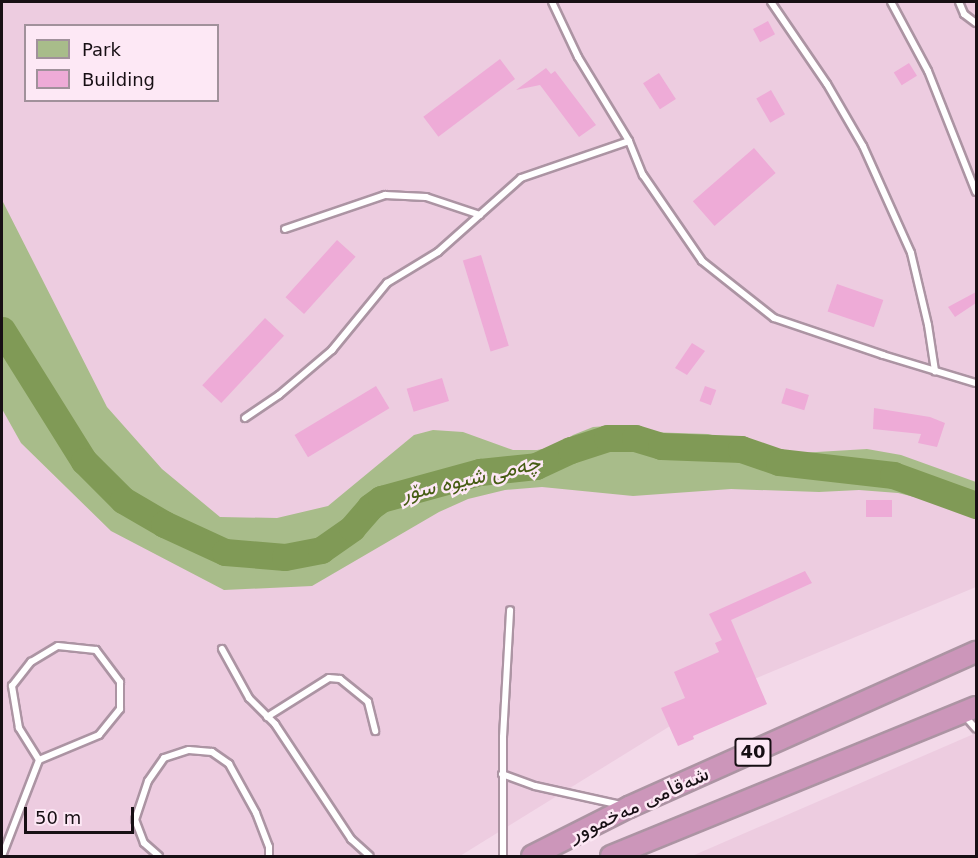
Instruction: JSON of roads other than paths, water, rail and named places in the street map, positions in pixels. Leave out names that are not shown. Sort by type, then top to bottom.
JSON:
[{"type":"highway","name":"شەقامی مەخموور","points":[[532,856],[629,807],[976,651]]},
{"type":"highway","name":"شەقامی مەخموور","points":[[619,854],[969,710]]},
{"type":"lane","points":[[552,2],[578,57],[629,141],[643,175],[702,261],[774,318],[976,383]]},
{"type":"lane","points":[[771,2],[827,84],[863,146],[878,178],[910,253],[928,325],[935,371]]},
{"type":"lane","points":[[891,2],[928,71],[976,192]]},
{"type":"lane","points":[[959,2],[964,14],[976,23]]},
{"type":"lane","points":[[245,418],[279,395],[332,350],[387,283],[438,252],[521,178],[629,141]]},
{"type":"lane","points":[[285,229],[385,195],[426,197],[480,215]]},
{"type":"lane","points":[[503,856],[502,774],[510,610]]},
{"type":"lane","points":[[2,856],[39,760],[99,735],[120,709],[120,682],[96,650],[58,646],[31,662],[12,686],[19,728],[39,760]]},
{"type":"lane","points":[[222,649],[249,698],[275,724],[351,839],[370,856]]},
{"type":"lane","points":[[267,717],[329,678],[340,679],[368,702],[375,731]]},
{"type":"lane","points":[[969,710],[976,729]]},
{"type":"lane","points":[[159,856],[144,843],[135,820],[148,781],[164,758],[189,750],[212,752],[229,764],[256,813],[269,847],[269,856]]},
{"type":"lane","points":[[502,774],[535,786],[629,807]]},
{"type":"waterway","name":"چەمی شیوە سۆر","points":[[2,330],[84,461],[123,500],[164,524],[225,552],[285,557],[321,550],[352,528],[370,507],[381,499],[480,472],[536,466],[571,450],[607,438],[635,438],[661,446],[741,449],[779,462],[893,475],[976,505]]}]
